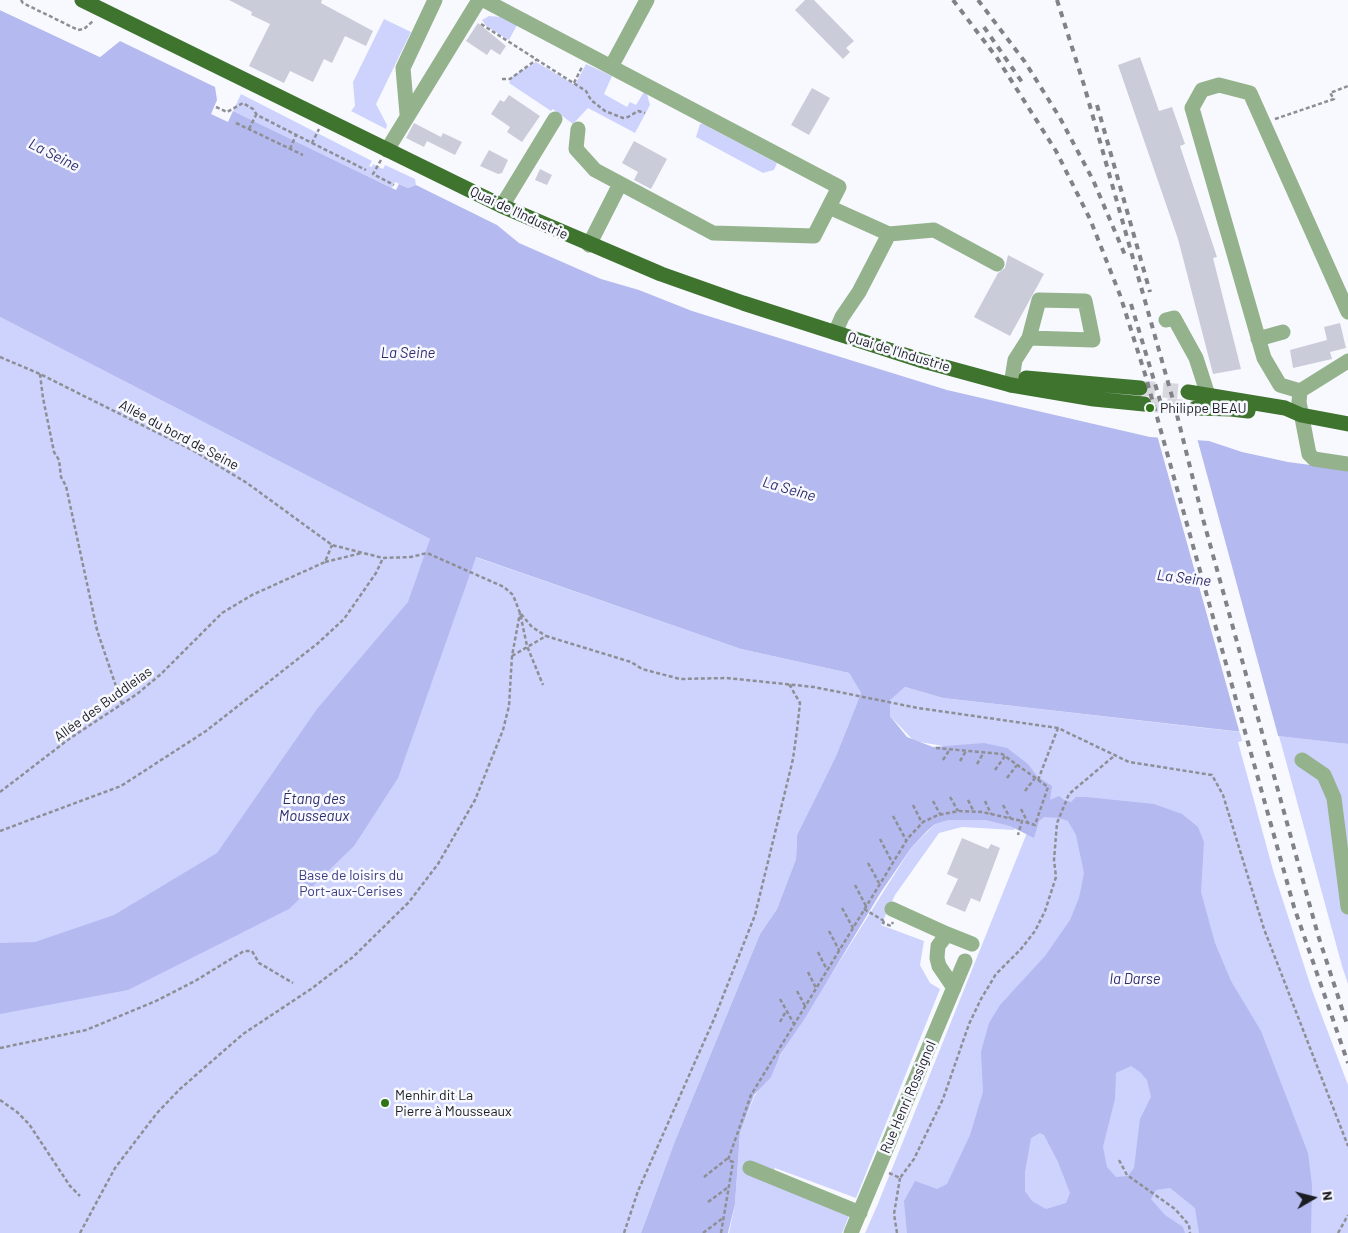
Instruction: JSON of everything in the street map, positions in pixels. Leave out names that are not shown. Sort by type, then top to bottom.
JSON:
[{"type":"main road","name":"Quai de l'Industrie","points":[[82,0],[502,206],[589,245],[715,294],[923,361],[1094,399],[1144,404]]},
{"type":"main road","name":"Quai de l'Industrie","points":[[1012,381],[1140,388]]},
{"type":"main road","points":[[1188,392],[1285,408],[1301,415],[1348,424]]},
{"type":"main road","points":[[1196,408],[1231,408],[1283,418],[1301,415]]},
{"type":"street","points":[[407,114],[403,68],[435,0]]},
{"type":"street","points":[[387,150],[407,114],[479,0]]},
{"type":"street","points":[[484,0],[839,188],[814,236],[713,233],[595,170],[576,149],[578,129]]},
{"type":"street","points":[[611,67],[647,0]]},
{"type":"street","points":[[1348,312],[1250,93],[1219,85],[1202,90],[1192,108],[1264,358],[1280,385],[1300,391],[1348,361]]},
{"type":"street","points":[[502,206],[555,119]]},
{"type":"street","points":[[589,245],[620,184]]},
{"type":"street","points":[[829,207],[889,234],[934,230],[997,264]]},
{"type":"street","points":[[835,333],[842,317],[859,292],[889,234]]},
{"type":"street","points":[[1012,381],[1015,360],[1029,338],[1039,300],[1086,301],[1093,340],[1029,338]]},
{"type":"street","points":[[1166,320],[1174,318],[1196,358],[1208,395]]},
{"type":"street","points":[[1258,339],[1283,332]]},
{"type":"street","points":[[1300,391],[1301,415],[1311,456],[1348,464]]},
{"type":"street","points":[[1302,760],[1324,775],[1334,798],[1348,907]]},
{"type":"street","points":[[885,916],[947,934],[972,944]]},
{"type":"street","points":[[947,934],[938,946],[937,958],[939,966],[954,988]]},
{"type":"street","name":"Rue Henri Rossignol","points":[[851,1233],[965,961]]},
{"type":"street","points":[[750,1168],[860,1213]]},
{"type":"path","points":[[21,0],[22,3],[78,30],[84,29],[92,22],[99,9]]},
{"type":"path","points":[[469,16],[586,91],[598,106],[612,115],[626,118],[638,111],[646,113]]},
{"type":"path","points":[[574,84],[589,55]]},
{"type":"path","points":[[502,79],[510,79],[536,60]]},
{"type":"path","points":[[1264,123],[1334,99],[1330,93],[1348,86]]},
{"type":"path","points":[[216,107],[227,112],[243,103],[253,109],[257,115],[366,170]]},
{"type":"path","points":[[249,129],[257,115]]},
{"type":"path","points":[[312,144],[324,119]]},
{"type":"path","points":[[236,123],[303,155]]},
{"type":"path","points":[[290,149],[296,135]]},
{"type":"path","points":[[387,150],[373,174],[394,185]]},
{"type":"path","name":"Allée du bord de Seine","points":[[0,357],[40,374],[194,451],[247,483],[332,545],[384,558],[412,557],[427,553],[504,587],[512,596],[520,613]]},
{"type":"path","points":[[40,374],[54,452],[59,460],[61,476],[66,486],[97,630],[122,704]]},
{"type":"path","points":[[325,562],[332,545]]},
{"type":"path","name":"Allée des Buddleias","points":[[0,792],[69,739],[122,704],[161,674],[222,613],[252,594],[325,562],[364,553]]},
{"type":"path","points":[[0,831],[121,786],[206,731],[317,644],[344,619],[376,573],[384,558]]},
{"type":"path","points":[[520,613],[532,627],[546,636],[631,662],[642,669],[680,679],[727,678],[744,682],[789,684],[834,690],[918,708],[1058,728],[1129,762],[1212,775],[1223,795],[1264,929],[1348,1146]]},
{"type":"path","points":[[520,613],[527,646],[543,685]]},
{"type":"path","points":[[80,1233],[115,1168],[151,1121],[180,1089],[210,1061],[244,1034],[311,989],[353,957],[393,918],[425,882],[465,821],[496,750],[509,706],[512,656],[520,613]]},
{"type":"path","points":[[512,656],[546,636]]},
{"type":"path","points":[[624,1233],[638,1191],[714,1019],[755,915],[793,759],[800,703],[789,684]]},
{"type":"path","points":[[1025,791],[1037,779],[1058,728]]},
{"type":"path","points":[[704,1178],[729,1157],[750,1095],[906,840],[922,823],[940,814],[958,811],[992,814],[1035,825],[1048,788],[1037,779],[1005,756],[984,752],[936,748]]},
{"type":"path","points":[[943,760],[950,749]]},
{"type":"path","points":[[960,761],[966,751]]},
{"type":"path","points":[[977,764],[984,752]]},
{"type":"path","points":[[995,770],[1005,756]]},
{"type":"path","points":[[896,1233],[894,1214],[900,1178],[914,1159],[943,1099],[969,1024],[996,974],[1021,950],[1035,931],[1045,911],[1056,877],[1054,860],[1057,823],[1069,794],[1115,756]]},
{"type":"path","points":[[1007,778],[1017,765]]},
{"type":"path","points":[[950,797],[958,811]]},
{"type":"path","points":[[968,800],[974,812]]},
{"type":"path","points":[[933,801],[940,814]]},
{"type":"path","points":[[985,801],[992,814]]},
{"type":"path","points":[[912,805],[922,823]]},
{"type":"path","points":[[1003,805],[1010,818]]},
{"type":"path","points":[[1022,809],[1028,823]]},
{"type":"path","points":[[893,816],[906,840]]},
{"type":"path","points":[[1018,835],[1022,821]]},
{"type":"path","points":[[880,839],[893,862]]},
{"type":"path","points":[[868,863],[880,884]]},
{"type":"path","points":[[855,885],[865,908],[885,916],[884,923],[890,926]]},
{"type":"path","points":[[842,908],[852,928]]},
{"type":"path","points":[[830,931],[840,950]]},
{"type":"path","points":[[0,1048],[86,1030],[156,1001],[196,981],[244,951],[252,950],[259,963],[293,983]]},
{"type":"path","points":[[818,952],[827,970]]},
{"type":"path","points":[[808,972],[816,988]]},
{"type":"path","points":[[797,991],[804,1006]]},
{"type":"path","points":[[780,999],[794,1024]]},
{"type":"path","points":[[780,1022],[786,1011]]},
{"type":"path","points":[[0,1100],[17,1112],[29,1124],[70,1186],[80,1196]]},
{"type":"path","points":[[721,1233],[733,1162],[728,1160],[729,1157]]},
{"type":"path","points":[[1119,1160],[1127,1175],[1152,1195],[1175,1209],[1189,1225],[1190,1233]]},
{"type":"path","points":[[878,1169],[900,1178]]},
{"type":"path","points":[[708,1202],[728,1188]]},
{"type":"path","points":[[1338,1233],[1348,1215]]},
{"type":"path","points":[[703,1233],[723,1218]]},
{"type":"green space","points":[[489,16],[501,17],[517,25],[509,40],[486,26],[482,20]]},
{"type":"green space","points":[[384,19],[411,32],[376,104],[387,125],[386,129],[351,111],[355,106],[353,82]]},
{"type":"green space","points":[[536,62],[575,85],[586,64],[612,76],[604,94],[627,107],[630,102],[636,105],[644,92],[647,94],[650,105],[635,133],[588,108],[573,124],[553,109],[551,111],[509,83],[513,76]]},
{"type":"green space","points":[[241,94],[372,161],[369,166],[372,167],[373,164],[383,169],[385,165],[415,179],[416,185],[408,188],[395,182],[392,188],[233,111]]},
{"type":"green space","points":[[700,124],[777,163],[774,170],[763,173],[696,137]]},
{"type":"green space","name":"Base de loisirs du Port-aux-Cerises","points":[[0,317],[430,539],[475,557],[741,649],[849,673],[861,693],[836,756],[797,835],[796,859],[777,909],[760,934],[675,1141],[641,1233],[0,1233]]},
{"type":"green space","points":[[905,687],[943,698],[1240,732],[1242,741],[1238,742],[1273,870],[1312,990],[1348,1085],[1348,1233],[865,1233],[1047,783],[1037,776],[949,747],[914,741],[890,716],[890,699]]},
{"type":"green space","points":[[1279,736],[1348,744],[1348,984],[1342,966]]},
{"type":"green space","points":[[974,816],[1017,823],[1014,830],[962,827],[939,833],[895,895],[881,925],[924,941],[920,965],[930,983],[940,989],[856,1198],[775,1168],[771,1184],[849,1216],[842,1233],[729,1233],[735,1204],[740,1133],[754,1097],[911,848],[940,819]]},
{"type":"water","name":"La Seine","points":[[0,10],[100,57],[120,41],[215,87],[217,100],[211,114],[228,122],[233,111],[396,190],[399,184],[408,188],[416,185],[497,225],[519,243],[601,279],[639,290],[692,311],[947,390],[1150,437],[1209,441],[1242,452],[1288,462],[1348,470],[1348,744],[943,698],[905,687],[890,700],[890,716],[907,737],[933,747],[984,743],[1007,748],[1028,764],[1037,776],[1052,786],[1050,800],[1059,796],[1071,802],[1076,797],[1086,797],[1154,804],[1182,814],[1198,827],[1204,842],[1201,892],[1215,943],[1231,981],[1261,1031],[1308,1153],[1312,1185],[1311,1233],[1199,1233],[1195,1208],[1170,1188],[1156,1190],[1151,1199],[1165,1215],[1183,1227],[1185,1233],[907,1233],[904,1201],[915,1181],[937,1189],[947,1184],[970,1135],[983,1092],[981,1052],[989,1023],[1000,1005],[1045,956],[1070,920],[1079,898],[1084,873],[1076,835],[1068,821],[1044,817],[1039,821],[1034,838],[1010,826],[986,820],[948,820],[935,824],[927,831],[911,848],[881,892],[805,1018],[780,1055],[771,1077],[754,1095],[740,1133],[735,1204],[728,1233],[641,1233],[675,1141],[760,934],[777,909],[796,859],[797,835],[836,756],[861,693],[849,673],[741,649],[476,557],[398,778],[354,846],[289,909],[128,990],[0,1014],[0,943],[35,942],[114,915],[217,853],[317,709],[408,602],[430,539],[0,317]],"holes":[[[1131,1066],[1147,1080],[1151,1097],[1140,1119],[1134,1168],[1128,1176],[1116,1177],[1107,1167],[1103,1147],[1115,1099],[1116,1073]],[[1040,1133],[1044,1135],[1058,1162],[1070,1193],[1066,1203],[1046,1209],[1032,1201],[1025,1191],[1025,1172],[1031,1138]]]},
{"type":"pier","points":[[0,7],[100,54],[119,39],[122,39],[100,57],[0,10]]},
{"type":"pier","points":[[1157,435],[1197,438],[1279,739],[1240,734]]},
{"type":"building","points":[[229,0],[322,0],[321,3],[373,31],[366,46],[345,36],[332,63],[324,59],[313,82],[290,71],[284,83],[249,66],[270,24],[251,15],[252,12]]},
{"type":"building","points":[[805,0],[814,0],[854,41],[846,48],[850,52],[843,59],[795,10]]},
{"type":"building","points":[[478,23],[506,46],[500,55],[491,49],[487,55],[466,41]]},
{"type":"building","points":[[1140,57],[1159,111],[1172,107],[1185,144],[1180,146],[1217,257],[1213,258],[1241,369],[1213,374],[1178,239],[1118,65]]},
{"type":"building","points":[[812,88],[830,98],[809,135],[791,125]]},
{"type":"building","points":[[509,95],[540,116],[522,142],[507,132],[510,127],[491,114],[500,100],[504,102]]},
{"type":"building","points":[[414,123],[441,137],[443,133],[462,142],[455,155],[427,141],[424,147],[406,138]]},
{"type":"building","points":[[634,141],[667,159],[651,189],[634,180],[638,172],[622,163]]},
{"type":"building","points":[[489,150],[508,160],[502,173],[498,174],[480,166]]},
{"type":"building","points":[[540,169],[552,175],[547,185],[535,180]]},
{"type":"building","points":[[1008,255],[1044,274],[1010,336],[974,317],[998,273],[1005,268]]},
{"type":"building","points":[[1340,323],[1346,348],[1330,352],[1332,359],[1293,368],[1290,350],[1327,340],[1324,327]]},
{"type":"building","points":[[962,838],[988,849],[991,844],[1000,848],[980,902],[971,898],[965,912],[946,904],[958,879],[947,874]]},
{"type":"tunnel","points":[[1140,388],[1188,392]]},
{"type":"tunnel","points":[[1144,404],[1196,408]]},
{"type":"railway","points":[[953,0],[997,58],[1056,151],[1090,219],[1120,295],[1145,374],[1294,907],[1348,1063]]},
{"type":"railway","points":[[978,0],[1025,62],[1060,118],[1093,180],[1125,255]]},
{"type":"railway","points":[[1057,0],[1084,85],[1175,407],[1203,519],[1318,935],[1348,1027]]},
{"type":"railway","points":[[984,27],[1024,85]]},
{"type":"railway","points":[[1097,105],[1150,292]]},
{"type":"railway","points":[[1131,304],[1162,407]]},
{"type":"place","name":"Philippe BEAU","points":[[1150,408]]},
{"type":"place","name":"Menhir dit La Pierre à Mousseaux","points":[[385,1103]]},
{"type":"water label","name":"Étang des Mousseaux","points":[[314,808]]},
{"type":"water label","name":"la Darse","points":[[1135,979]]}]
